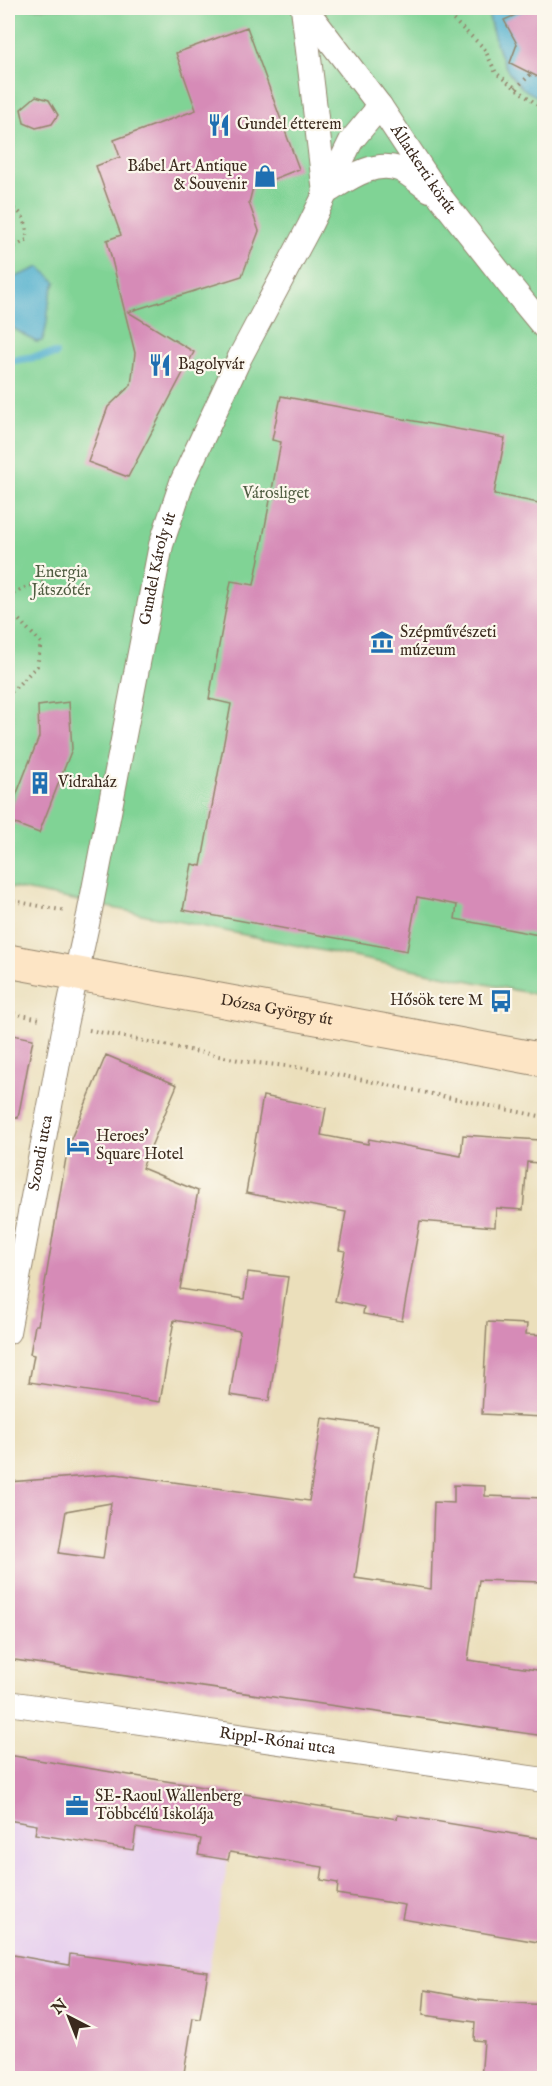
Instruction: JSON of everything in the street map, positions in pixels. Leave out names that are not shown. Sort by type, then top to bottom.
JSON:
[{"type":"main road","name":"Dózsa György út","points":[[8,961],[544,1060]]},
{"type":"street","name":"Állatkerti körút","points":[[304,8],[380,106],[441,198],[544,327]]},
{"type":"street","points":[[304,8],[325,193],[365,170],[384,167],[399,169],[441,198]]},
{"type":"street","name":"Gundel Károly út","points":[[76,974],[161,545],[182,482],[240,357],[309,227],[351,141],[380,106]]},
{"type":"street","name":"Szondi utca","points":[[8,1332],[76,974]]},
{"type":"street","name":"Rippl-Rónai utca","points":[[8,1703],[544,1780]]},
{"type":"path","points":[[440,8],[484,48],[496,73],[544,110]]},
{"type":"path","points":[[516,88],[531,74]]},
{"type":"path","points":[[8,208],[13,209],[25,219],[28,231],[27,240],[8,247]]},
{"type":"path","points":[[8,596],[46,580]]},
{"type":"path","points":[[8,616],[19,620],[41,643],[37,666],[8,695]]},
{"type":"path","points":[[8,900],[89,915]]},
{"type":"path","points":[[8,1012],[249,1062],[305,1068],[544,1117]]},
{"type":"shaded area","points":[[8,1755],[240,1793],[200,2019],[8,1990]]},
{"type":"green space","name":"Városliget","points":[[8,8],[487,8],[492,31],[527,91],[544,100],[544,996],[10,887],[8,889]]},
{"type":"water","points":[[487,8],[544,8],[544,100],[520,86],[507,69],[498,49]]},
{"type":"water","points":[[40,267],[56,282],[50,296],[45,334],[42,341],[36,342],[8,325],[8,280]]},
{"type":"building","points":[[531,8],[544,8],[544,80],[510,63],[517,44],[504,20]]},
{"type":"building","points":[[247,27],[299,169],[253,187],[249,203],[259,231],[242,276],[128,312],[194,352],[128,477],[88,462],[108,407],[131,385],[135,353],[107,240],[121,235],[96,166],[120,157],[114,140],[196,110],[176,53]]},
{"type":"building","points":[[36,96],[49,100],[58,115],[52,124],[36,128],[24,123],[21,109]]},
{"type":"building","name":"Szépművészeti múzeum","points":[[281,396],[505,438],[494,494],[544,504],[544,936],[455,919],[457,905],[417,897],[407,951],[183,910],[192,864],[201,866],[231,704],[209,699],[231,581],[254,585],[281,442],[272,440]]},
{"type":"building","name":"Vidraház","points":[[69,702],[72,749],[39,833],[8,821],[8,816],[39,737],[38,706]]},
{"type":"building","points":[[8,1034],[33,1039],[18,1118],[8,1116]]},
{"type":"building","points":[[106,1055],[177,1085],[142,1168],[198,1191],[180,1289],[244,1299],[248,1272],[288,1277],[269,1401],[230,1395],[240,1331],[174,1320],[160,1402],[29,1382],[34,1355],[30,1354],[35,1325],[38,1325],[68,1146]]},
{"type":"building","points":[[263,1096],[326,1108],[321,1135],[368,1144],[369,1139],[461,1156],[463,1135],[540,1140],[539,1163],[527,1162],[523,1210],[496,1208],[495,1227],[420,1221],[402,1321],[363,1314],[364,1307],[335,1301],[345,1251],[339,1250],[346,1212],[246,1193]]},
{"type":"building","points":[[487,1322],[527,1324],[526,1334],[544,1335],[544,1417],[482,1414]]},
{"type":"building","points":[[322,1418],[378,1426],[355,1578],[431,1589],[434,1502],[454,1503],[454,1485],[485,1486],[485,1496],[544,1498],[544,1582],[479,1580],[468,1660],[544,1671],[544,1736],[8,1659],[8,1482],[116,1474],[309,1501]],"holes":[[[111,1503],[103,1559],[59,1553],[66,1511]]]},
{"type":"building","points":[[8,1755],[397,1819],[398,1815],[544,1839],[544,1943],[402,1919],[405,1905],[337,1894],[338,1883],[321,1880],[323,1867],[230,1852],[228,1860],[198,1855],[201,1839],[136,1828],[133,1850],[35,1834],[37,1825],[8,1820]]},
{"type":"building","points":[[8,1954],[69,1965],[70,1954],[208,1972],[200,2019],[193,2018],[183,2079],[8,2079]]},
{"type":"building","points":[[425,1990],[477,2000],[544,2005],[541,2079],[481,2079],[484,2041],[474,2040],[475,2022],[423,2015]]},
{"type":"waterway","points":[[8,361],[55,354]]},
{"type":"place","name":"Gundel étterem","points":[[219,125]]},
{"type":"place","name":"Bábel Art Antique & Souvenir","points":[[265,176]]},
{"type":"place","name":"Bagolyvár","points":[[160,365]]},
{"type":"place","name":"Szépművészeti múzeum","points":[[382,642]]},
{"type":"place","name":"Vidraház","points":[[40,783]]},
{"type":"place","name":"Hősök tere M","points":[[501,1001]]},
{"type":"place","name":"Heroes' Square Hotel","points":[[78,1146]]},
{"type":"place","name":"SE-Raoul Wallenberg Többcélú Iskolája","points":[[77,1806]]},
{"type":"park label","name":"Energia Játszótér","points":[[61,582]]}]
